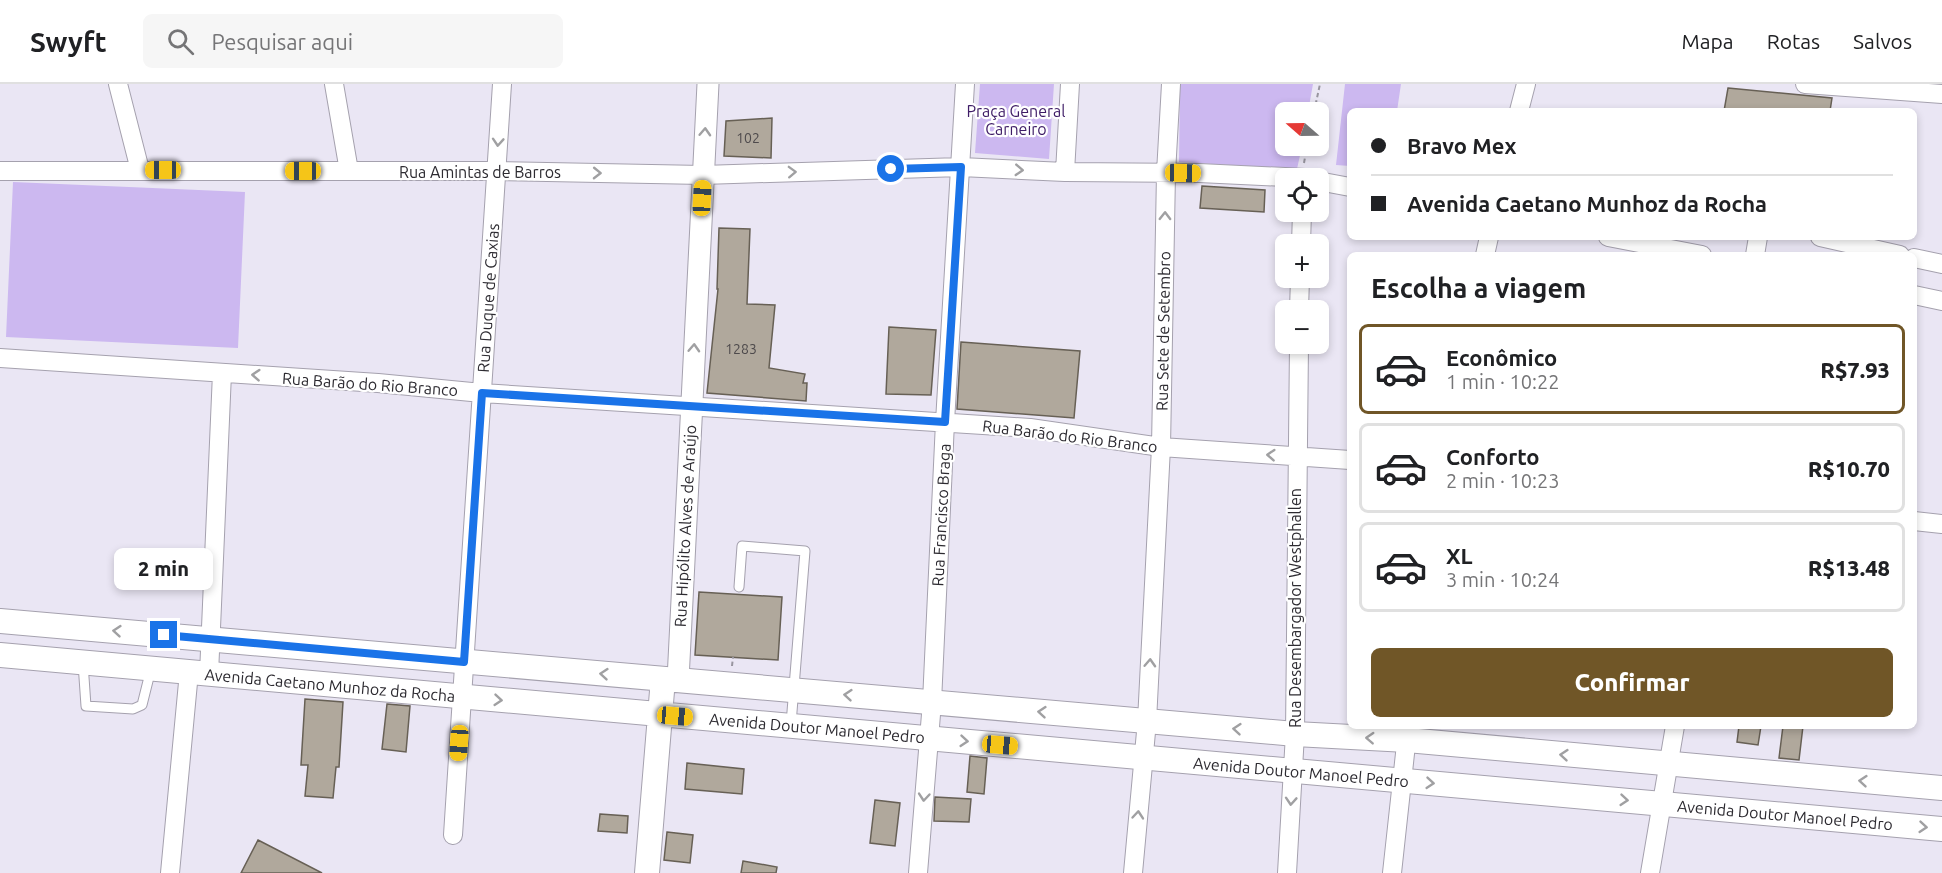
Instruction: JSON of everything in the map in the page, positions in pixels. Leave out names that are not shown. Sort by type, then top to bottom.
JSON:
[{"type":"main road","points":[[0,621],[1295,734],[1407,733],[1669,764],[1942,788]]},
{"type":"main road","name":"Avenida Caetano Munhoz da Rocha","points":[[0,655],[668,715]]},
{"type":"main road","points":[[661,873],[670,680]]},
{"type":"main road","points":[[647,873],[668,715]]},
{"type":"main road","name":"Avenida Doutor Manoel Pedro","points":[[668,715],[1942,829]]},
{"type":"street","points":[[118,84],[140,170]]},
{"type":"street","points":[[334,84],[349,171]]},
{"type":"street","name":"Rua Duque de Caxias","points":[[453,835],[502,84]]},
{"type":"street","name":"Rua Hipólito Alves de Araújo","points":[[670,680],[691,406],[708,84]]},
{"type":"street","name":"Rua Francisco Braga","points":[[918,873],[932,702],[945,422],[965,84]]},
{"type":"street","points":[[1065,172],[1070,84]]},
{"type":"street","name":"Rua Sete de Setembro","points":[[1133,873],[1147,721],[1161,447],[1166,173],[1171,84]]},
{"type":"street","points":[[1521,108],[1526,84]]},
{"type":"street","points":[[1805,84],[1942,94]]},
{"type":"street","name":"Rua Amintas de Barros","points":[[0,171],[496,171],[703,175],[961,167],[1275,178]]},
{"type":"street","name":"Rua Amintas de Barros","points":[[1329,183],[1347,186]]},
{"type":"street","points":[[1636,240],[1689,252]]},
{"type":"street","points":[[1833,240],[1884,252]]},
{"type":"street","points":[[1917,259],[1942,264]]},
{"type":"street","points":[[1917,297],[1942,301]]},
{"type":"street","name":"Rua Desembargador Westphallen","points":[[1287,873],[1295,734],[1299,354]]},
{"type":"street","name":"Rua Barão do Rio Branco","points":[[0,358],[378,383],[482,393],[1030,428],[1161,447],[1347,460]]},
{"type":"street","points":[[170,873],[199,673],[211,639],[222,373]]},
{"type":"street","points":[[1917,520],[1942,524]]},
{"type":"street","points":[[1650,873],[1675,729]]},
{"type":"street","points":[[1392,873],[1407,733]]},
{"type":"lane","points":[[739,587],[742,546],[805,551],[791,726]]},
{"type":"lane","points":[[83,663],[86,706],[133,710],[142,705],[152,669]]},
{"type":"path","points":[[1316,102],[1320,84]]},
{"type":"green space","name":"Praça General Carneiro","points":[[980,84],[1054,84],[1049,159],[975,153]]},
{"type":"green space","points":[[1180,84],[1313,84],[1310,102],[1275,102],[1275,156],[1300,156],[1297,168],[1179,162]]},
{"type":"green space","points":[[1345,84],[1401,84],[1397,108],[1347,108],[1347,166],[1336,165]]},
{"type":"green space","points":[[13,182],[245,192],[238,348],[6,337]]},
{"type":"building","points":[[1728,88],[1832,98],[1830,108],[1725,108]]},
{"type":"building","points":[[772,118],[771,158],[724,156],[726,121]]},
{"type":"building","points":[[1202,186],[1265,190],[1264,212],[1200,208]]},
{"type":"building","points":[[719,228],[750,229],[747,304],[775,305],[769,368],[805,374],[803,383],[807,383],[806,401],[707,393],[718,289]]},
{"type":"building","points":[[889,327],[936,330],[931,395],[886,394]]},
{"type":"building","points":[[961,342],[1080,351],[1074,418],[957,409]]},
{"type":"building","points":[[699,592],[782,597],[778,660],[695,655]]},
{"type":"building","points":[[305,699],[343,702],[339,767],[336,767],[333,798],[305,796],[308,765],[301,765]]},
{"type":"building","points":[[387,704],[410,706],[406,752],[382,749]]},
{"type":"building","points":[[1739,729],[1761,729],[1758,745],[1737,742]]},
{"type":"building","points":[[1783,729],[1803,729],[1799,760],[1779,758]]},
{"type":"building","points":[[970,756],[987,758],[984,794],[967,792]]},
{"type":"building","points":[[687,763],[744,769],[742,794],[685,789]]},
{"type":"building","points":[[935,797],[971,799],[969,822],[934,821]]},
{"type":"building","points":[[875,800],[900,803],[895,846],[870,843]]},
{"type":"building","points":[[600,814],[628,816],[627,833],[598,831]]},
{"type":"building","points":[[667,832],[693,835],[690,863],[664,860]]},
{"type":"building","points":[[258,840],[322,873],[241,873]]},
{"type":"building","points":[[743,861],[777,867],[776,873],[741,873]]},
{"type":"route","points":[[164,635],[464,662],[482,393],[945,422],[961,167],[891,169]]}]
